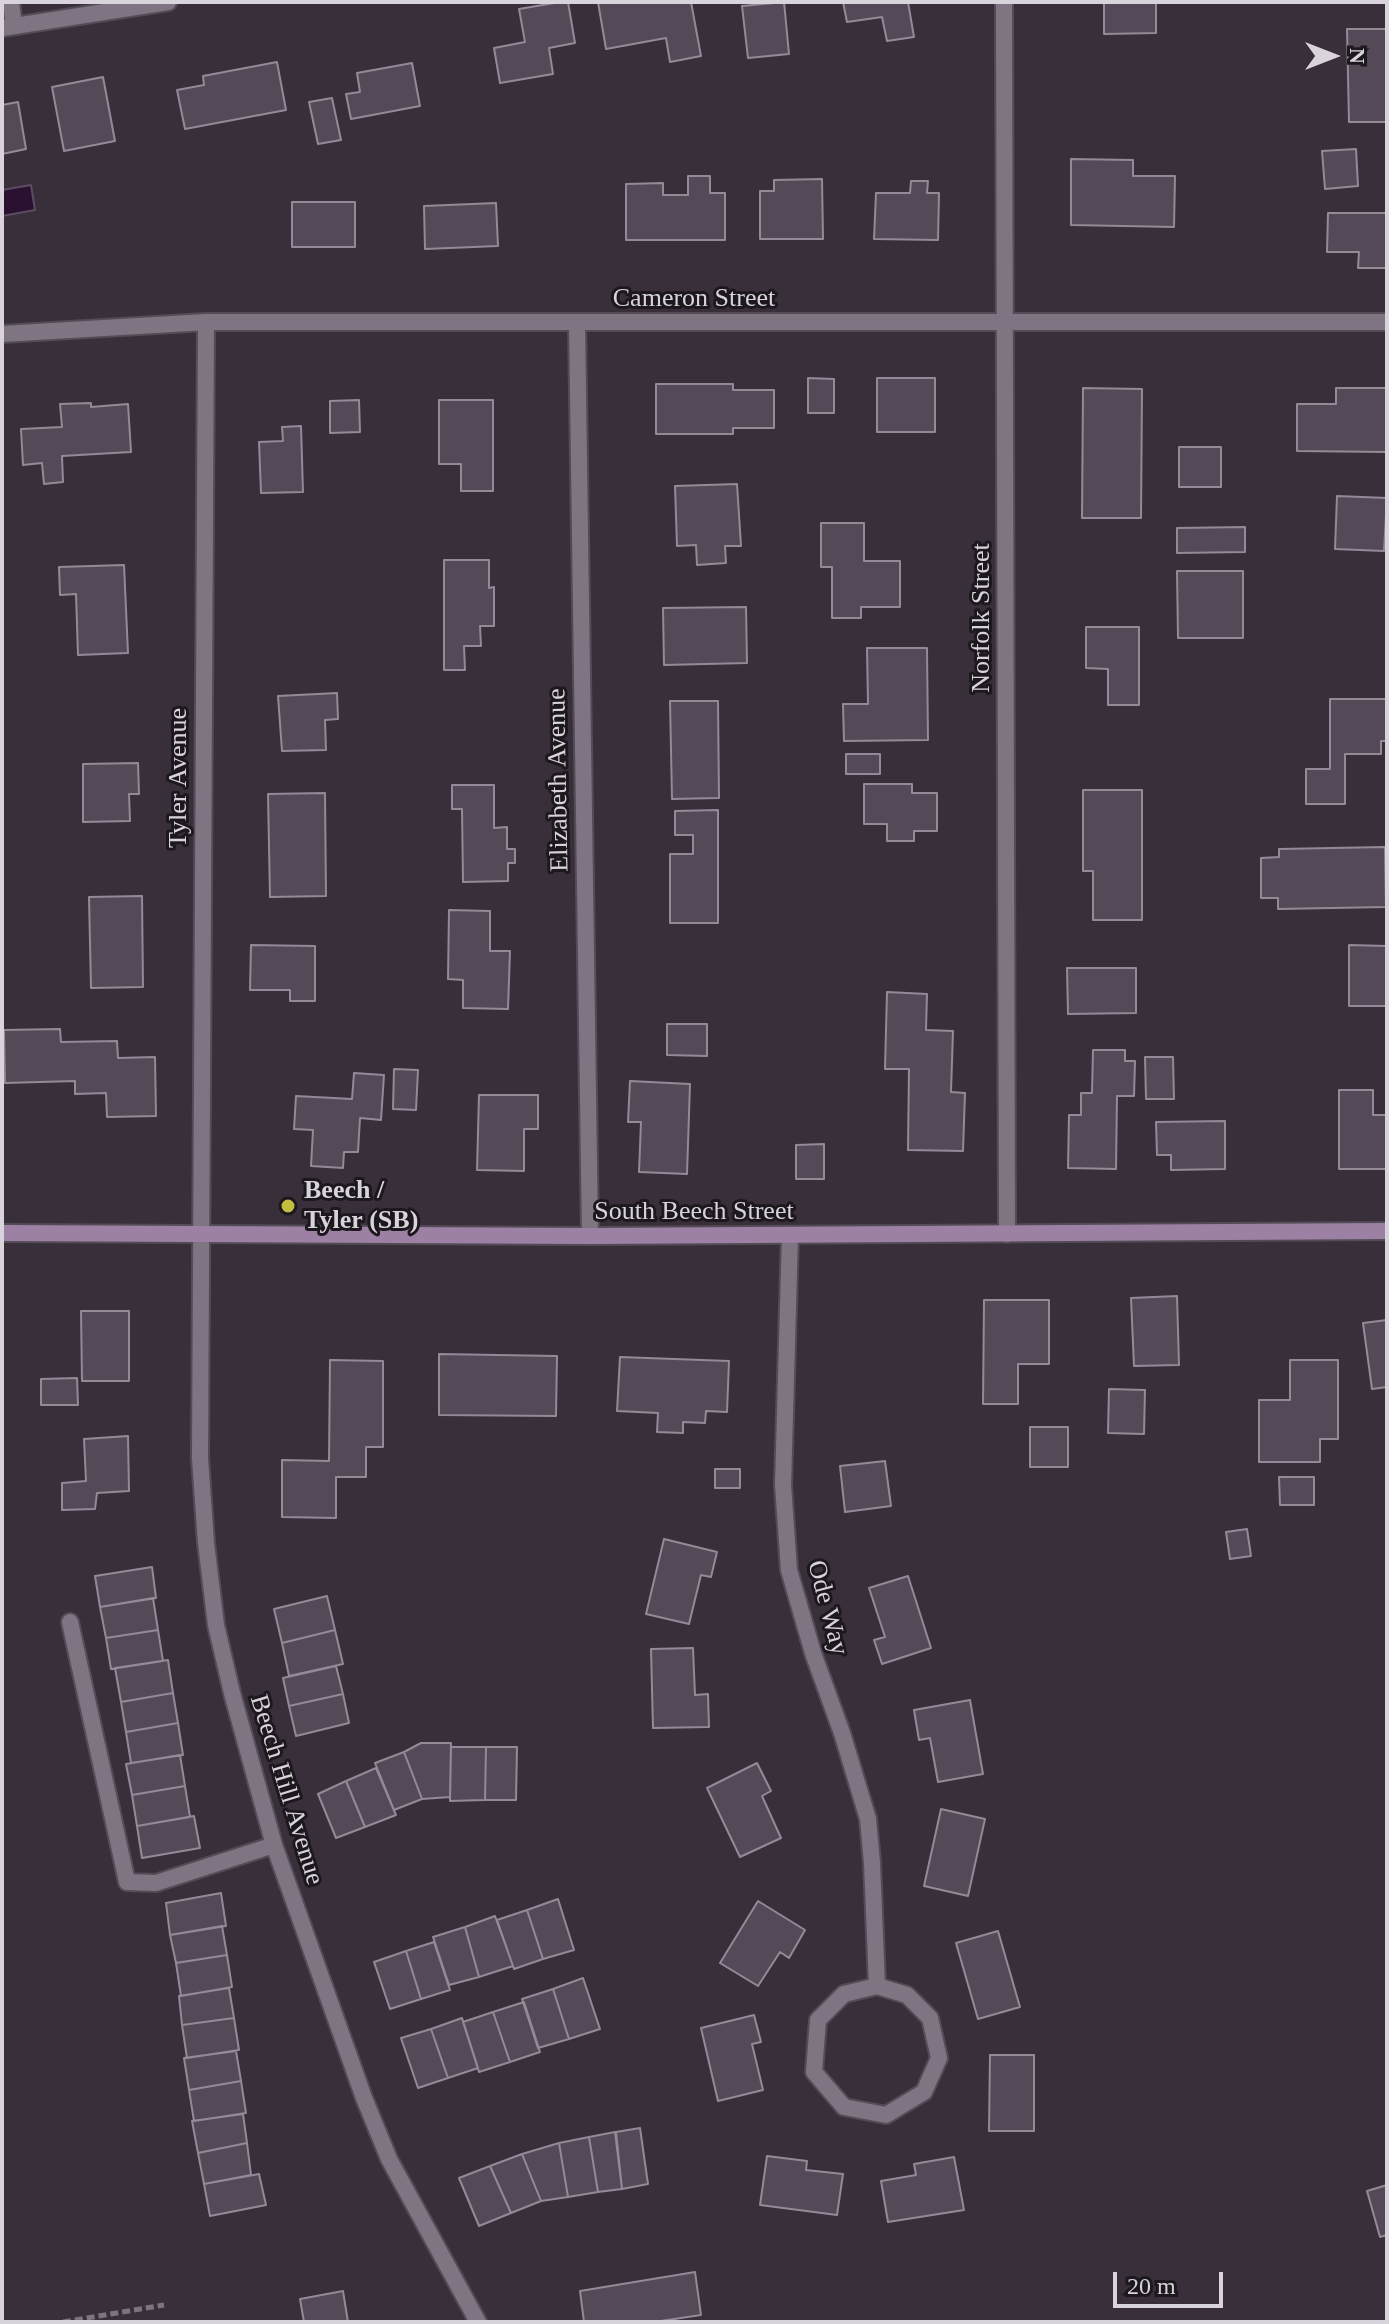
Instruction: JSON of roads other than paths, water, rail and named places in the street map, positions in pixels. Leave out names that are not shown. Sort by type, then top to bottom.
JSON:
[{"type":"street","points":[[11,2],[8,27],[168,2]]},
{"type":"street","name":"Norfolk Street","points":[[1004,2],[1007,1234]]},
{"type":"street","name":"Cameron Street","points":[[2,334],[206,322],[1387,322]]},
{"type":"street","name":"Tyler Avenue","points":[[200,1233],[206,322]]},
{"type":"street","name":"Elizabeth Avenue","points":[[577,323],[590,1236]]},
{"type":"street","name":"South Beech Street","points":[[2,1233],[590,1236],[1387,1231]]},
{"type":"street","name":"Beech Hill Avenue","points":[[200,1233],[200,1458],[216,1625],[232,1693],[274,1845],[364,2098],[389,2159],[478,2322]]},
{"type":"street","name":"Ode Way","points":[[790,1235],[783,1485],[789,1570],[868,1819],[877,1986]]},
{"type":"street","points":[[70,1622],[127,1882],[156,1883],[274,1845]]},
{"type":"street","points":[[877,1986],[907,1995],[930,2018],[939,2058],[924,2092],[886,2115],[844,2107],[814,2072],[818,2020],[844,1994],[877,1986]]},
{"type":"place","name":"Beech / Tyler (SB)","points":[[288,1206]]}]
